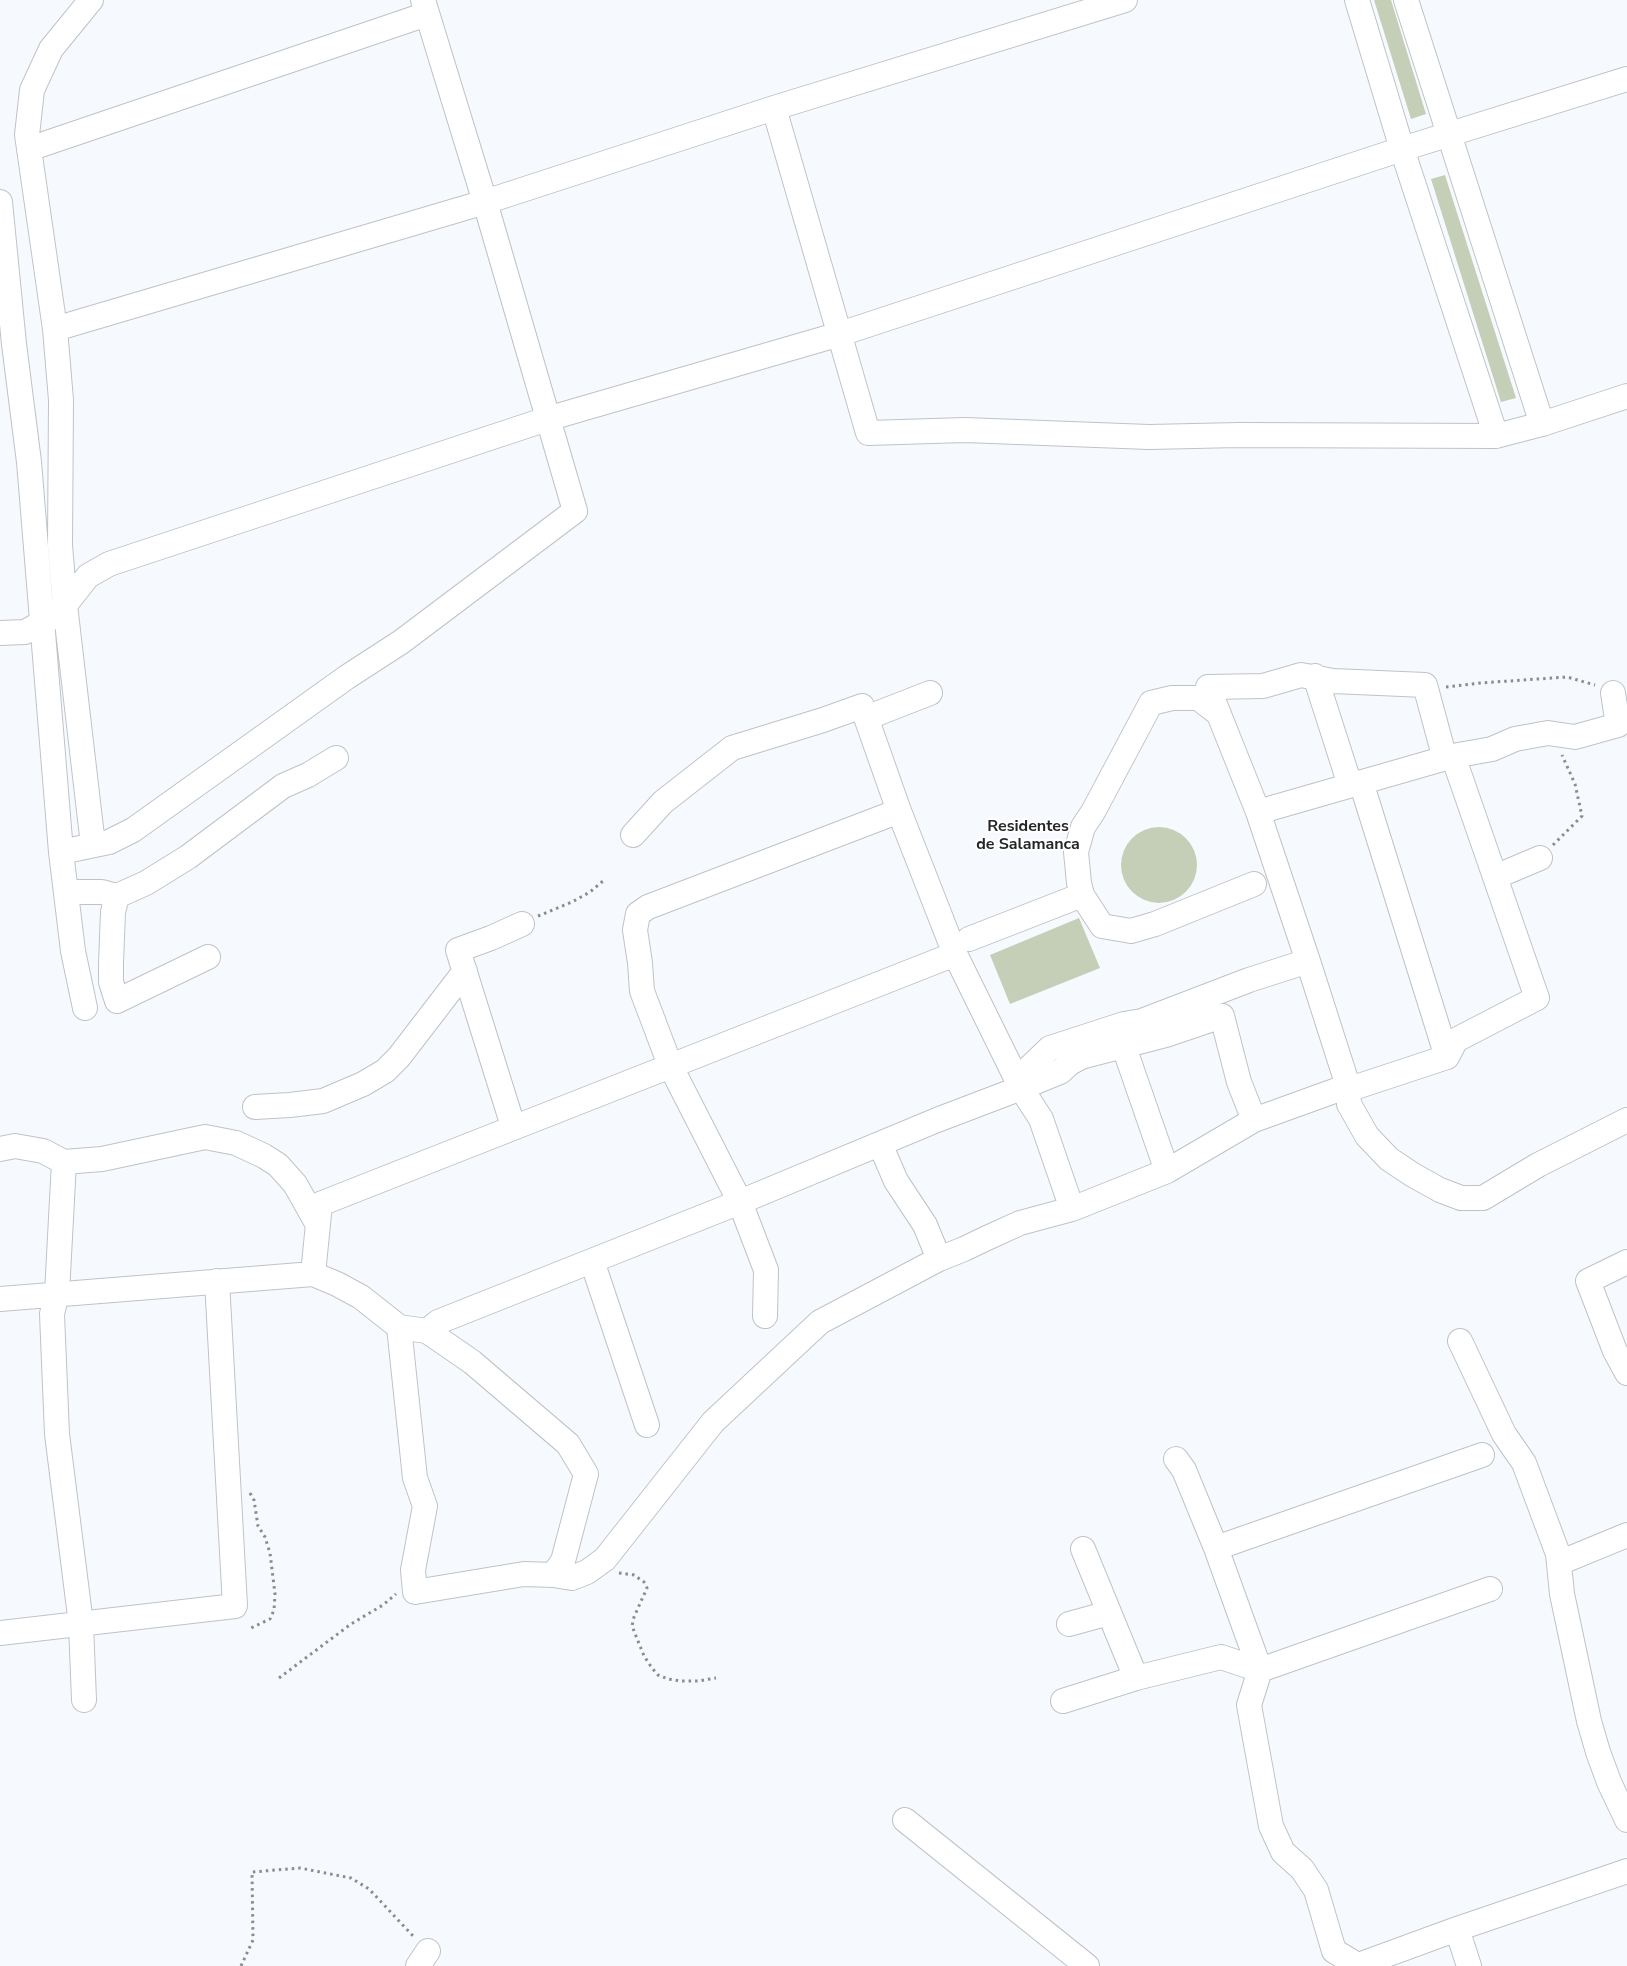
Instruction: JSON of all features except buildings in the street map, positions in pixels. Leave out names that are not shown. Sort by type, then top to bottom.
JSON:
[{"type":"street","points":[[91,0],[51,49],[32,90],[27,135],[55,329],[61,400],[60,545],[65,605],[93,845]]},
{"type":"street","points":[[55,329],[485,202],[774,108],[1125,0]]},
{"type":"street","points":[[1357,0],[1402,149],[1496,436]]},
{"type":"street","points":[[1406,0],[1542,424]]},
{"type":"street","points":[[29,149],[429,5],[575,511],[401,642],[347,677],[133,830],[109,842],[61,852]]},
{"type":"street","points":[[0,633],[25,632],[42,623],[65,605],[88,576],[109,564],[547,418],[840,334],[1402,149],[1627,79]]},
{"type":"street","points":[[774,108],[868,434],[966,430],[1149,437],[1239,435],[1496,436],[1542,424],[1627,396]]},
{"type":"street","points":[[0,202],[14,344],[29,462],[61,852],[73,951],[85,1008]]},
{"type":"street","points":[[713,1422],[820,1322],[939,1258],[964,1249],[1020,1223],[1072,1209],[1167,1171],[1254,1120],[1348,1086],[1359,1086],[1447,1057],[1456,1040],[1537,998],[1495,877],[1449,757],[1425,685],[1333,681],[1315,676],[1301,675],[1263,686],[1208,687],[1258,812],[1348,1086],[1349,1104],[1367,1136],[1389,1159],[1440,1190],[1461,1198],[1483,1198],[1538,1165],[1627,1120]]},
{"type":"street","points":[[1315,676],[1356,784],[1447,1057]]},
{"type":"street","points":[[1258,812],[1449,757],[1492,750],[1515,739],[1548,733],[1575,737],[1618,725],[1613,693]]},
{"type":"street","points":[[866,718],[930,694]]},
{"type":"street","points":[[1219,714],[1198,698],[1172,698],[1151,704],[1083,827],[1076,852],[1076,866],[1082,895],[1102,926],[1131,931],[1155,924],[1254,884]]},
{"type":"street","points":[[633,835],[663,802],[732,748],[862,706],[898,811],[962,946],[1022,1088],[1040,1119],[1072,1209]]},
{"type":"street","points":[[67,892],[102,892],[117,896],[146,883],[188,857],[283,786],[336,758]]},
{"type":"street","points":[[765,1316],[766,1270],[740,1202],[670,1065],[642,991],[635,930],[638,914],[648,907],[898,811]]},
{"type":"street","points":[[1495,877],[1540,858]]},
{"type":"street","points":[[313,1274],[320,1204],[670,1065],[1082,895]]},
{"type":"street","points":[[117,896],[113,912],[111,963],[112,982],[117,1001],[208,957]]},
{"type":"street","points":[[513,1126],[458,950],[522,924]]},
{"type":"street","points":[[1022,1088],[1026,1071],[1050,1048],[1142,1020],[1308,961]]},
{"type":"street","points":[[255,1107],[290,1105],[323,1100],[363,1084],[385,1071],[399,1057],[465,971]]},
{"type":"street","points":[[427,1331],[438,1322],[1022,1088],[1060,1072],[1070,1063],[1082,1057],[1124,1047],[1222,1016],[1239,1082],[1254,1120]]},
{"type":"street","points":[[1124,1047],[1167,1171]]},
{"type":"street","points":[[0,1149],[15,1146],[43,1151],[64,1162],[102,1159],[205,1137],[236,1143],[278,1165],[294,1184],[317,1223]]},
{"type":"street","points":[[880,1144],[896,1181],[925,1225],[939,1258]]},
{"type":"street","points":[[64,1162],[57,1293],[52,1314],[56,1434],[80,1624],[84,1700]]},
{"type":"street","points":[[592,1261],[647,1425]]},
{"type":"street","points":[[1627,1262],[1588,1280],[1612,1343],[1627,1373]]},
{"type":"street","points":[[0,1299],[313,1274],[361,1297],[399,1327],[427,1331],[472,1362],[568,1444],[586,1474],[563,1561],[553,1575]]},
{"type":"street","points":[[0,1633],[235,1606],[217,1281]]},
{"type":"street","points":[[399,1327],[415,1478],[425,1506],[413,1570],[415,1592],[524,1574],[572,1578],[587,1572],[605,1559],[774,1344],[807,1312]]},
{"type":"street","points":[[1460,1341],[1504,1434],[1524,1462],[1558,1554],[1562,1594],[1589,1721],[1609,1782],[1627,1820]]},
{"type":"street","points":[[1216,1548],[1482,1455]]},
{"type":"street","points":[[1176,1459],[1184,1470],[1216,1548],[1260,1670],[1249,1705],[1271,1826],[1283,1852],[1302,1869],[1316,1890],[1334,1950],[1358,1966],[1457,1929],[1627,1871]]},
{"type":"street","points":[[1559,1563],[1627,1536]]},
{"type":"street","points":[[1083,1549],[1136,1678]]},
{"type":"street","points":[[1063,1701],[1136,1678],[1221,1657],[1260,1670],[1490,1588]]},
{"type":"street","points":[[1069,1624],[1109,1613]]},
{"type":"street","points":[[905,1820],[1087,1966]]},
{"type":"street","points":[[1457,1929],[1469,1966]]},
{"type":"path","points":[[1425,685],[1446,688],[1480,683],[1568,678],[1600,686],[1613,693]]},
{"type":"path","points":[[1540,858],[1582,816],[1575,784],[1562,755]]},
{"type":"path","points":[[522,924],[572,902],[603,882]]},
{"type":"path","points":[[250,1492],[254,1500],[258,1526],[265,1537],[270,1553],[275,1594],[274,1610],[270,1619],[251,1628]]},
{"type":"path","points":[[594,1567],[634,1575],[644,1582],[647,1588],[634,1616],[632,1626],[644,1656],[658,1675],[681,1681],[716,1678]]},
{"type":"path","points":[[279,1678],[351,1624],[383,1605],[414,1579]]},
{"type":"path","points":[[241,1966],[253,1940],[252,1872],[300,1868],[351,1878],[369,1889],[423,1958]]},
{"type":"green space","points":[[1374,0],[1391,0],[1426,114],[1411,119]]},
{"type":"green space","points":[[1445,175],[1516,398],[1501,402],[1431,179]]},
{"type":"green space","points":[[1159,827],[1174,830],[1186,838],[1194,850],[1197,865],[1194,880],[1186,892],[1174,900],[1159,903],[1144,900],[1132,892],[1124,880],[1121,865],[1124,850],[1132,838],[1144,830]]},
{"type":"green space","points":[[1079,918],[1100,968],[1010,1004],[990,955]]},
{"type":"district","name":"Residentes de Salamanca","points":[[1028,836]]}]
